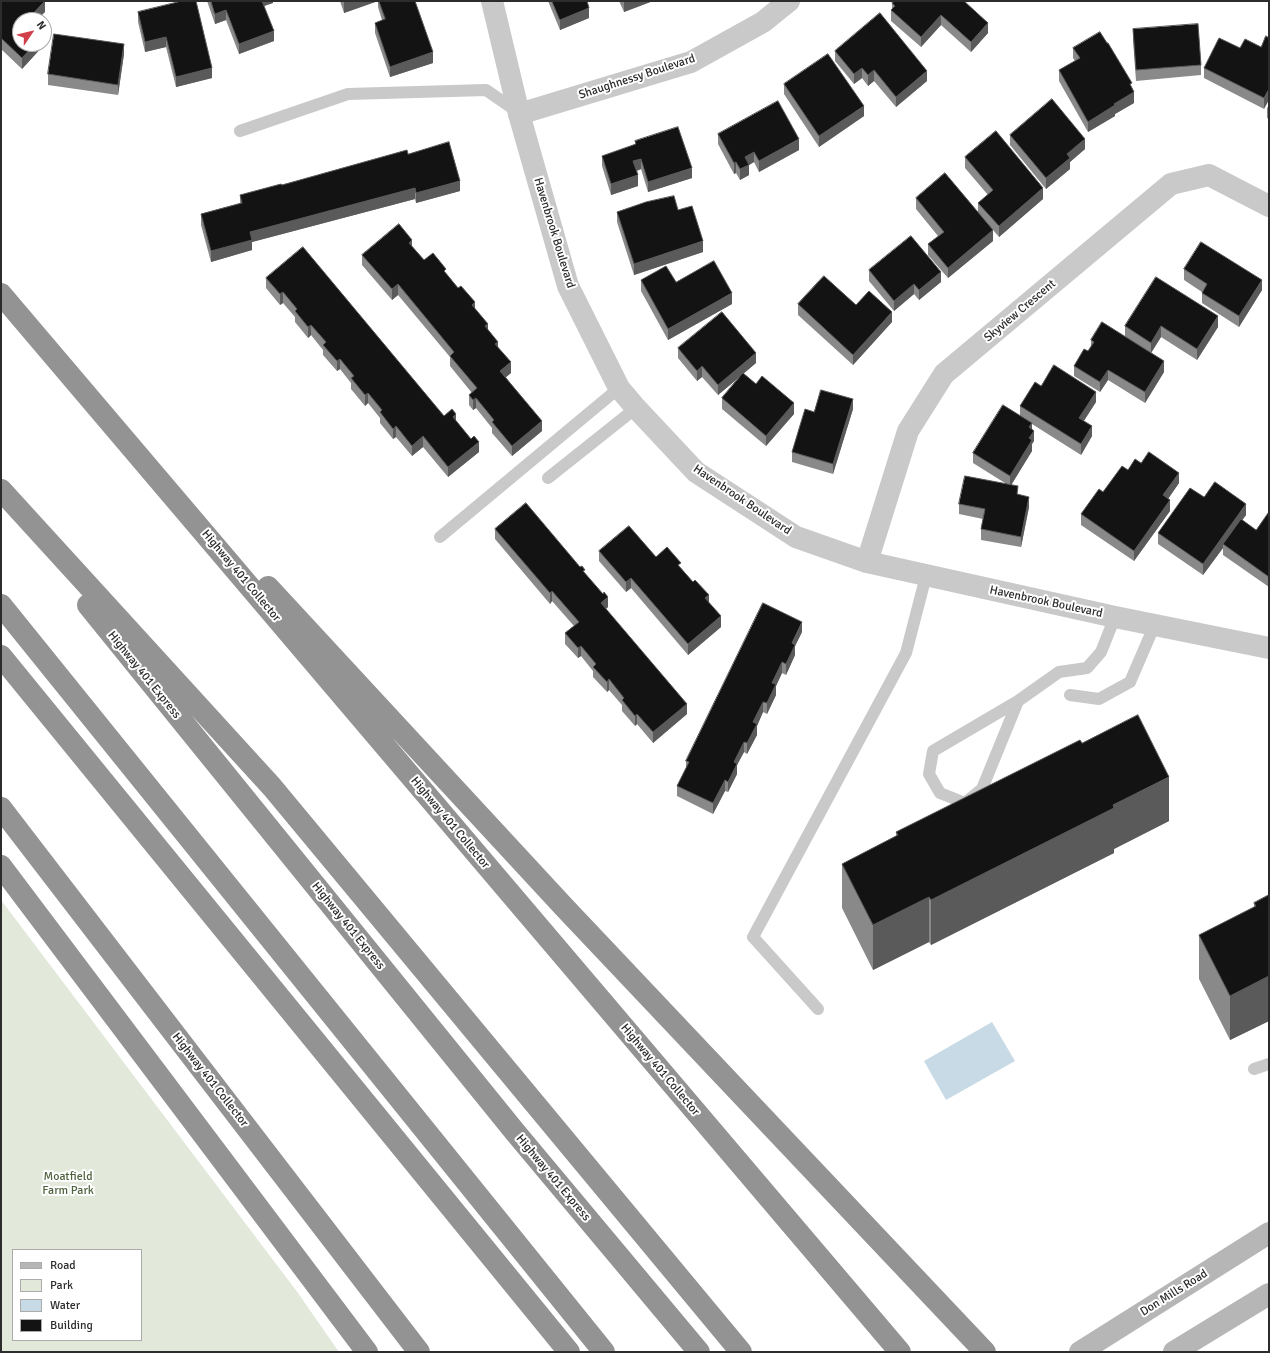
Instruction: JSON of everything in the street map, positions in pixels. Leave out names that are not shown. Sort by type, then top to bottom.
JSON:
[{"type":"highway","name":"Highway 401 Collector","points":[[1,294],[900,1352]]},
{"type":"highway","points":[[41,341],[564,907],[986,1352]]},
{"type":"highway","points":[[1,490],[272,788],[741,1352]]},
{"type":"highway","name":"Highway 401 Express","points":[[1,498],[510,1126],[699,1352]]},
{"type":"highway","points":[[1,605],[604,1352]]},
{"type":"highway","points":[[1,656],[569,1352]]},
{"type":"highway","name":"Highway 401 Collector","points":[[1,808],[419,1352]]},
{"type":"highway","points":[[1,866],[367,1352]]},
{"type":"main road","name":"Don Mills Road","points":[[1080,1352],[1269,1234]]},
{"type":"main road","points":[[1174,1352],[1269,1294]]},
{"type":"street","name":"Havenbrook Boulevard","points":[[492,1],[519,114],[568,286],[619,388],[696,472],[796,537],[867,562],[1115,617],[1269,648]]},
{"type":"street","name":"Shaughnessy Boulevard","points":[[519,114],[691,62],[763,22],[789,1]]},
{"type":"street","name":"Skyview Crescent","points":[[867,562],[908,431],[944,374],[1171,184],[1209,175],[1269,206]]},
{"type":"lane","points":[[240,131],[348,94],[486,90],[519,114]]},
{"type":"lane","points":[[440,537],[619,388]]},
{"type":"lane","points":[[548,478],[636,408]]},
{"type":"lane","points":[[818,1010],[753,937],[906,653],[926,576]]},
{"type":"lane","points":[[1018,701],[982,789],[965,803],[940,793],[929,774],[933,751],[1018,701],[1059,672],[1087,668],[1101,652],[1115,617]]},
{"type":"lane","points":[[1070,696],[1099,699],[1130,682],[1155,624]]},
{"type":"lane","points":[[1254,1069],[1269,1064]]},
{"type":"green space","name":"Moatfield Farm Park","points":[[1,900],[298,1293],[339,1352],[1,1352]]},
{"type":"water","points":[[992,1022],[1015,1061],[946,1100],[924,1061]]},
{"type":"building","points":[[1,1],[45,1],[35,12],[12,12],[12,48],[1,38]]},
{"type":"building","points":[[182,1],[196,1],[212,68],[176,77],[166,37],[145,42],[138,12]]},
{"type":"building","points":[[211,1],[262,1],[274,31],[239,44],[226,10],[215,14]]},
{"type":"building","points":[[379,1],[415,1],[433,52],[390,67],[375,23],[385,19]]},
{"type":"building","points":[[552,1],[587,1],[589,8],[560,20]]},
{"type":"building","points":[[895,1],[964,1],[988,23],[971,42],[941,15],[921,37],[891,10],[895,6],[892,3]]},
{"type":"building","points":[[880,13],[927,71],[896,97],[874,70],[868,75],[862,68],[854,74],[835,51]]},
{"type":"building","points":[[1198,24],[1201,65],[1136,70],[1133,29]]},
{"type":"building","points":[[1100,32],[1132,83],[1130,84],[1134,92],[1088,122],[1059,70],[1080,58],[1073,48]]},
{"type":"building","points":[[54,34],[124,44],[118,85],[48,74]]},
{"type":"building","points":[[1266,36],[1269,38],[1269,89],[1264,98],[1204,68],[1219,38],[1240,48],[1245,39],[1261,47]]},
{"type":"building","points":[[16,52],[28,52],[22,58]]},
{"type":"building","points":[[828,54],[864,106],[819,136],[784,84]]},
{"type":"building","points":[[1052,99],[1085,139],[1067,154],[1070,158],[1046,178],[1010,135]]},
{"type":"building","points":[[778,101],[799,139],[759,161],[754,152],[745,157],[749,165],[740,169],[736,162],[734,163],[718,134]]},
{"type":"building","points":[[678,127],[692,168],[648,182],[641,159],[633,161],[638,175],[611,184],[602,156],[636,144],[635,141]]},
{"type":"building","points":[[996,131],[1043,188],[999,226],[978,203],[993,190],[965,157]]},
{"type":"building","points":[[449,142],[460,181],[416,193],[415,188],[250,232],[252,240],[211,251],[201,214],[242,203],[240,195],[281,184],[282,185],[407,150],[408,154]]},
{"type":"building","points":[[945,173],[993,230],[948,268],[928,244],[944,232],[916,198]]},
{"type":"building","points":[[674,196],[678,210],[692,206],[703,241],[634,264],[617,212],[646,202]]},
{"type":"building","points":[[399,224],[412,240],[409,243],[424,260],[433,253],[446,269],[444,271],[458,288],[461,286],[475,302],[472,305],[488,324],[485,326],[498,342],[495,344],[511,362],[500,371],[542,421],[512,446],[492,422],[494,420],[476,398],[473,400],[469,395],[477,388],[450,356],[454,352],[398,284],[392,289],[362,255]]},
{"type":"building","points":[[911,236],[941,272],[919,290],[914,284],[894,301],[869,270]]},
{"type":"building","points":[[1201,242],[1262,280],[1239,316],[1202,293],[1207,284],[1184,269]]},
{"type":"building","points":[[303,247],[444,416],[452,409],[456,414],[453,417],[471,439],[474,436],[479,442],[448,467],[423,436],[412,446],[396,426],[393,429],[380,412],[382,410],[368,393],[365,395],[351,378],[354,376],[340,359],[337,361],[323,345],[326,342],[311,325],[308,327],[295,311],[297,309],[283,292],[280,294],[266,278]]},
{"type":"building","points":[[714,261],[732,293],[668,329],[641,280],[666,266],[676,282]]},
{"type":"building","points":[[824,276],[856,305],[869,291],[892,312],[853,355],[798,304]]},
{"type":"building","points":[[1156,277],[1218,316],[1197,349],[1161,326],[1151,343],[1125,326]]},
{"type":"building","points":[[722,312],[756,353],[718,385],[702,366],[697,371],[678,348]]},
{"type":"building","points":[[1102,322],[1164,361],[1145,392],[1108,370],[1100,382],[1074,366],[1084,349],[1088,351],[1094,342],[1091,340]]},
{"type":"building","points":[[1054,365],[1096,392],[1079,418],[1092,426],[1081,444],[1020,406],[1035,382],[1041,386]]},
{"type":"building","points":[[743,373],[756,384],[762,376],[794,403],[766,436],[722,398]]},
{"type":"building","points":[[821,390],[853,399],[833,464],[792,452],[805,409],[814,412]]},
{"type":"building","points":[[1003,405],[1032,423],[1029,427],[1034,431],[1029,438],[1032,440],[1010,476],[973,453]]},
{"type":"building","points":[[1149,452],[1179,473],[1163,495],[1170,500],[1134,551],[1081,514],[1099,489],[1103,492],[1122,466],[1128,470],[1135,459],[1141,463]]},
{"type":"building","points":[[965,476],[1018,486],[1017,494],[1029,497],[1021,537],[981,529],[985,509],[959,504]]},
{"type":"building","points":[[1215,482],[1246,504],[1203,564],[1158,533],[1190,488],[1204,497]]},
{"type":"building","points":[[526,503],[580,567],[582,566],[585,570],[583,571],[603,594],[604,592],[608,597],[601,603],[687,704],[653,732],[637,714],[635,716],[622,700],[624,698],[609,679],[607,682],[593,667],[596,664],[581,646],[578,648],[565,633],[579,622],[552,591],[550,593],[495,529]]},
{"type":"building","points":[[1269,512],[1269,577],[1223,544],[1241,519],[1256,530]]},
{"type":"building","points":[[629,526],[656,557],[667,547],[681,563],[678,565],[693,582],[695,580],[709,595],[705,598],[721,616],[688,644],[631,578],[626,582],[599,551]]},
{"type":"building","points":[[763,603],[802,622],[792,643],[795,645],[786,664],[782,662],[772,683],[776,684],[767,703],[763,702],[753,722],[757,724],[747,743],[744,742],[734,762],[737,764],[728,782],[725,780],[713,803],[677,786],[689,762],[686,761]]},
{"type":"building","points":[[1138,715],[1169,777],[1113,805],[1114,808],[931,900],[929,897],[873,925],[842,864],[898,835],[896,832],[1080,740],[1082,743]]},
{"type":"building","points":[[1269,895],[1269,976],[1230,996],[1199,935],[1256,906],[1254,903]]}]
